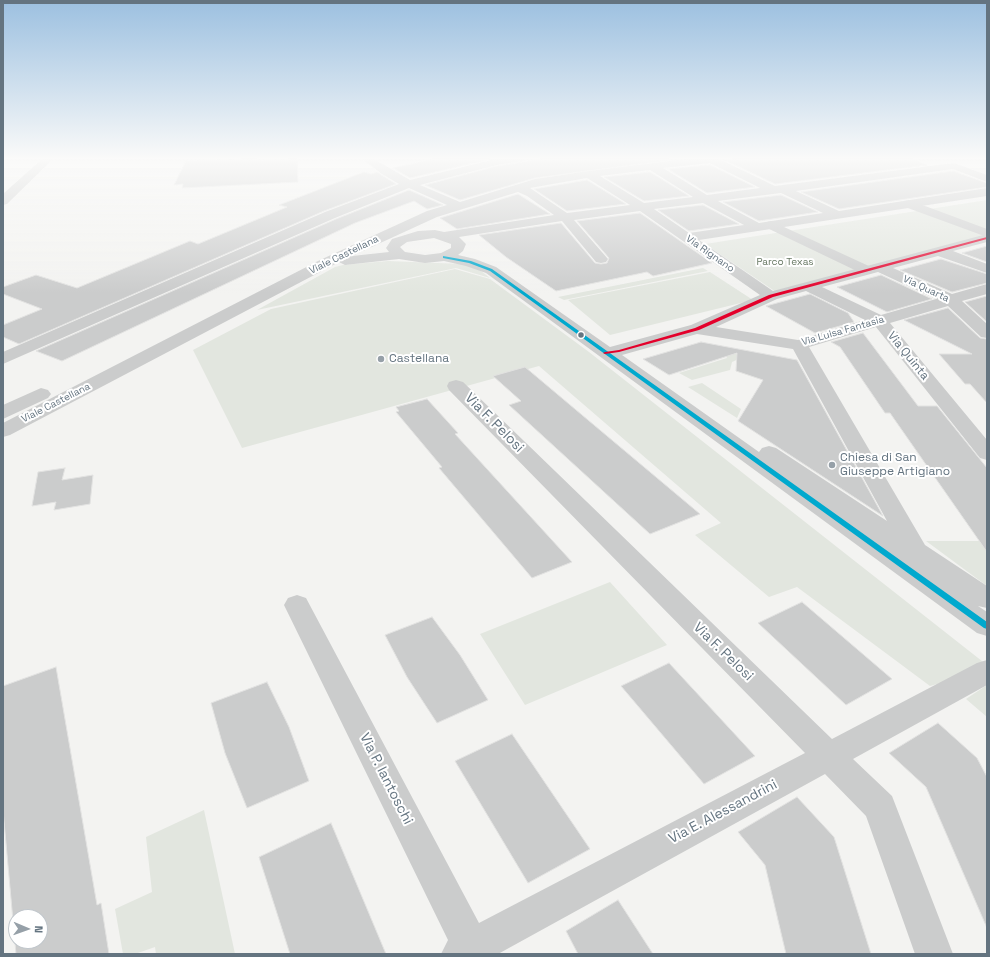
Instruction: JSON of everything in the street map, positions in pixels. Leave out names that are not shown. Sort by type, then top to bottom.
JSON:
[{"type":"street","points":[[3,359],[359,204]]},
{"type":"street","points":[[67,382],[391,233],[420,210],[454,204]]},
{"type":"street","name":"Viale Castellana","points":[[3,431],[326,263],[454,204]]},
{"type":"street","points":[[546,204],[565,217],[601,259]]},
{"type":"street","name":"Via Rignano","points":[[637,204],[771,296]]},
{"type":"street","points":[[326,263],[400,254],[420,259],[448,243],[476,230],[668,204]]},
{"type":"street","points":[[714,204],[757,227]]},
{"type":"street","points":[[811,204],[837,215]]},
{"type":"street","points":[[686,238],[906,204],[987,233]]},
{"type":"street","points":[[432,214],[448,243],[470,262],[491,270],[612,352],[916,550],[987,599]]},
{"type":"street","points":[[772,225],[872,269]]},
{"type":"street","points":[[391,233],[422,234],[448,243]]},
{"type":"street","points":[[391,233],[397,242],[393,248],[400,254]]},
{"type":"street","points":[[612,352],[697,328],[771,296],[987,238]]},
{"type":"street","points":[[939,251],[987,269]]},
{"type":"street","name":"Via Quarta","points":[[872,269],[951,300],[987,333]]},
{"type":"street","name":"Via Quinta","points":[[807,286],[880,321],[987,454]]},
{"type":"street","name":"Via Luisa Fantasia","points":[[697,328],[799,345],[987,289]]},
{"type":"street","points":[[799,345],[937,589]]},
{"type":"street","points":[[612,352],[987,626]]},
{"type":"street","name":"Via F. Pelosi","points":[[456,386],[880,807],[934,954]]},
{"type":"street","points":[[3,413],[53,389]]},
{"type":"street","name":"Via P. Iantoschi","points":[[297,605],[469,952]]},
{"type":"street","name":"Via E. Alessandrini","points":[[469,952],[987,671]]},
{"type":"green space","name":"Parco Texas","points":[[964,204],[987,204],[987,238],[779,294],[705,244]]},
{"type":"green space","points":[[388,261],[463,264],[481,271],[490,278],[456,268],[257,310],[335,267]]},
{"type":"green space","points":[[703,268],[708,271],[564,300],[558,297]]},
{"type":"green space","points":[[455,269],[490,279],[589,352],[987,665],[987,670],[930,686],[797,587],[769,597],[695,535],[721,523],[539,366],[242,448],[193,350],[271,309]]},
{"type":"green space","points":[[710,272],[753,300],[610,335],[568,300]]},
{"type":"green space","points":[[723,351],[745,356],[732,362],[730,370],[692,380],[679,373],[727,358]]},
{"type":"green space","points":[[702,383],[741,409],[737,418],[688,387]]},
{"type":"green space","points":[[926,541],[987,541],[987,586]]},
{"type":"green space","points":[[610,582],[667,645],[525,705],[480,634]]},
{"type":"green space","points":[[987,685],[987,717],[966,699]]},
{"type":"green space","points":[[204,810],[235,954],[156,954],[155,947],[135,954],[123,954],[115,909],[152,892],[146,837]]},
{"type":"building","points":[[282,204],[344,204],[19,344],[3,337],[3,325],[42,309],[3,294],[3,287],[36,275],[77,288],[190,241],[198,244],[287,207],[279,205]]},
{"type":"building","points":[[375,204],[407,204],[355,223],[62,361],[36,351],[336,219]]},
{"type":"building","points":[[418,204],[443,205],[427,209]]},
{"type":"building","points":[[487,204],[533,204],[550,214],[457,229],[440,218]]},
{"type":"building","points":[[556,204],[626,204],[567,211]]},
{"type":"building","points":[[726,204],[800,204],[818,212],[759,221]]},
{"type":"building","points":[[827,204],[875,204],[839,209]]},
{"type":"building","points":[[703,205],[739,224],[689,231],[658,210]]},
{"type":"building","points":[[640,213],[712,263],[653,276],[647,272],[556,291],[506,257],[479,235],[561,223],[595,263],[601,264],[607,263],[609,258],[577,221]]},
{"type":"building","points":[[987,246],[987,262],[962,253]]},
{"type":"building","points":[[941,259],[987,274],[987,283],[952,292],[900,270]]},
{"type":"building","points":[[881,275],[932,299],[887,312],[837,287]]},
{"type":"building","points":[[810,294],[848,313],[854,322],[815,333],[766,306]]},
{"type":"building","points":[[987,296],[987,322],[965,302]]},
{"type":"building","points":[[948,308],[980,338],[987,339],[987,403],[970,384],[965,384],[939,354],[972,354],[904,320]]},
{"type":"building","points":[[863,333],[918,406],[937,406],[987,468],[987,552],[890,413],[885,413],[840,347],[831,342]]},
{"type":"building","name":"Chiesa di San Giuseppe Artigiano","points":[[701,342],[797,360],[883,516],[738,421],[763,380],[736,371],[737,353],[669,375],[643,359]]},
{"type":"building","points":[[525,367],[700,514],[650,534],[509,405],[521,401],[493,376]]},
{"type":"building","points":[[427,399],[458,433],[455,434],[572,562],[532,578],[439,468],[442,467],[396,412],[399,411],[396,407]]},
{"type":"building","points":[[65,468],[62,480],[93,475],[90,504],[54,510],[56,502],[32,506],[38,472]]},
{"type":"building","points":[[802,602],[892,679],[846,705],[758,623]]},
{"type":"building","points":[[432,617],[460,655],[488,700],[437,723],[407,677],[385,635]]},
{"type":"building","points":[[669,663],[755,756],[704,784],[621,686]]},
{"type":"building","points":[[56,667],[97,905],[101,903],[109,954],[16,954],[16,949],[48,949],[48,909],[12,909],[3,810],[3,686]]},
{"type":"building","points":[[267,682],[289,727],[309,781],[247,808],[225,753],[211,703]]},
{"type":"building","points":[[938,723],[977,758],[987,777],[987,928],[926,787],[889,753]]},
{"type":"building","points":[[512,734],[590,849],[528,883],[455,761]]},
{"type":"building","points":[[797,797],[834,837],[871,954],[786,954],[765,865],[738,832]]},
{"type":"building","points":[[331,823],[386,954],[290,954],[259,857]]},
{"type":"building","points":[[618,900],[653,954],[578,954],[566,931]]},
{"type":"transit line","points":[[605,353],[619,351],[697,329],[771,296],[987,238]]},
{"type":"transit line","points":[[444,257],[470,262],[491,270],[987,626]]},
{"type":"place","name":"Castellana","points":[[381,359]]},
{"type":"place","name":"Chiesa di San Giuseppe Artigiano","points":[[832,465]]}]
